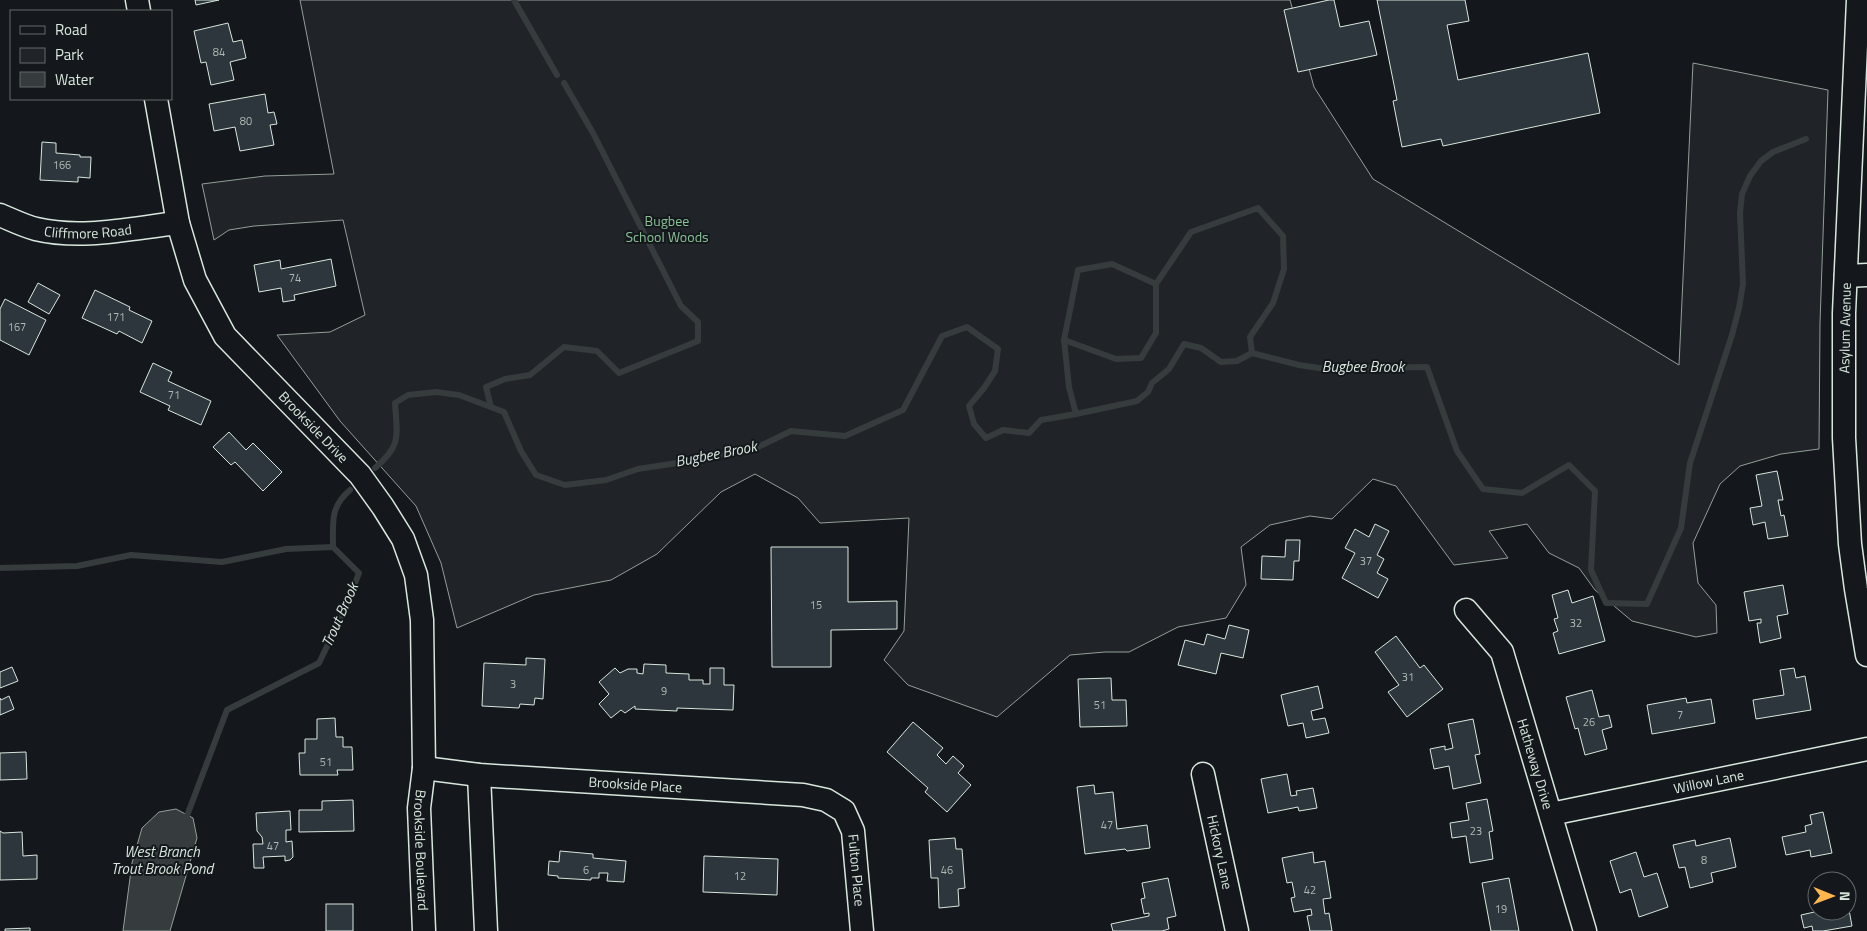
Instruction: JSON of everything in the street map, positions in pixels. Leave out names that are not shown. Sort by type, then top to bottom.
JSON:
[{"type":"street","name":"Asylum Avenue","points":[[1858,0],[1856,276],[1844,438],[1845,483],[1856,589],[1867,655]]},
{"type":"street","name":"Brookside Drive","points":[[156,100],[178,223],[195,280],[225,336],[360,476],[383,506],[403,539],[416,575],[422,620],[424,768]]},
{"type":"street","name":"Cliffmore Road","points":[[0,215],[37,229],[69,233],[103,232],[178,223]]},
{"type":"street","name":"Hatheway Drive","points":[[1466,610],[1502,652],[1584,931]]},
{"type":"street","name":"Willow Lane","points":[[1551,814],[1867,749]]},
{"type":"street","name":"Brookside Place","points":[[424,768],[479,775],[803,795],[826,800],[844,811]]},
{"type":"street","name":"Brookside Boulevard","points":[[424,768],[419,808],[424,931]]},
{"type":"street","name":"Hickory Lane","points":[[1203,774],[1237,931]]},
{"type":"street","points":[[479,775],[486,931]]},
{"type":"street","name":"Fulton Place","points":[[844,811],[853,831],[862,931]]},
{"type":"green space","name":"Bugbee School Woods","points":[[300,0],[1290,0],[1314,87],[1373,179],[1679,365],[1693,63],[1828,90],[1820,323],[1819,449],[1781,454],[1740,466],[1720,484],[1693,543],[1698,583],[1716,605],[1717,633],[1696,637],[1632,621],[1595,590],[1579,568],[1549,553],[1527,524],[1489,531],[1508,558],[1454,565],[1396,486],[1373,479],[1332,519],[1310,516],[1270,525],[1241,547],[1246,585],[1226,618],[1178,627],[1129,652],[1070,655],[997,717],[908,685],[884,660],[904,631],[909,518],[820,523],[798,498],[755,474],[721,492],[657,554],[611,580],[534,595],[457,628],[441,563],[416,506],[340,421],[277,335],[330,332],[365,315],[343,220],[254,226],[229,230],[214,240],[202,184],[265,176],[334,174]]},
{"type":"water","name":"West Branch Trout Brook Pond","points":[[176,809],[193,818],[197,838],[170,931],[123,931],[132,863],[142,828],[159,812]]},
{"type":"building","points":[[195,0],[219,0],[196,5]]},
{"type":"building","points":[[1334,0],[1340,27],[1369,21],[1377,55],[1298,72],[1284,10]]},
{"type":"building","points":[[1377,0],[1465,0],[1469,21],[1447,25],[1458,80],[1588,53],[1600,113],[1443,146],[1441,139],[1402,147],[1393,101],[1397,100]]},
{"type":"building","points":[[228,23],[233,42],[242,40],[246,58],[230,62],[234,80],[211,85],[206,62],[201,63],[194,31]]},
{"type":"building","points":[[265,94],[268,113],[274,112],[277,124],[270,125],[274,145],[240,151],[235,127],[214,131],[209,104]]},
{"type":"building","points":[[42,142],[56,143],[56,153],[91,157],[90,178],[78,177],[78,182],[40,180]]},
{"type":"building","points":[[331,259],[336,286],[294,295],[295,300],[283,302],[281,288],[259,292],[254,265],[280,260],[281,269]]},
{"type":"building","points":[[38,283],[60,295],[49,314],[28,302]]},
{"type":"building","points":[[95,290],[130,307],[129,310],[152,321],[142,343],[119,331],[117,334],[82,318]]},
{"type":"building","points":[[5,299],[46,320],[29,355],[0,340],[0,309]]},
{"type":"building","points":[[153,363],[172,372],[168,381],[211,401],[201,425],[168,410],[170,406],[140,392]]},
{"type":"building","points":[[229,432],[246,450],[253,443],[282,472],[263,491],[235,462],[231,465],[213,447]]},
{"type":"building","points":[[1777,471],[1783,500],[1778,500],[1781,516],[1784,515],[1788,536],[1768,539],[1765,522],[1753,525],[1750,508],[1762,506],[1756,475]]},
{"type":"building","points":[[1375,524],[1389,531],[1377,555],[1384,559],[1377,573],[1388,579],[1378,598],[1342,578],[1355,553],[1345,548],[1355,529],[1369,537]]},
{"type":"building","points":[[1286,540],[1300,540],[1299,561],[1294,561],[1293,580],[1261,579],[1262,556],[1285,557]]},
{"type":"building","points":[[771,547],[848,547],[848,602],[897,601],[897,629],[831,630],[831,667],[772,667]]},
{"type":"building","points":[[1783,585],[1788,614],[1777,616],[1781,638],[1760,643],[1757,623],[1761,623],[1761,619],[1749,621],[1744,592]]},
{"type":"building","points":[[1568,590],[1572,603],[1593,596],[1605,641],[1559,654],[1553,633],[1558,631],[1554,619],[1558,618],[1552,595]]},
{"type":"building","points":[[1229,625],[1249,630],[1243,658],[1221,653],[1216,674],[1178,665],[1185,640],[1204,645],[1207,634],[1225,639]]},
{"type":"building","points":[[1396,636],[1420,668],[1424,665],[1443,689],[1407,717],[1388,692],[1399,685],[1375,652]]},
{"type":"building","points":[[526,658],[545,659],[543,699],[535,698],[534,705],[520,704],[519,708],[482,706],[484,663],[526,665]]},
{"type":"building","points":[[644,664],[666,665],[666,673],[689,674],[689,680],[703,680],[703,684],[710,684],[710,668],[724,668],[724,685],[734,685],[733,710],[677,708],[677,711],[635,709],[635,706],[625,713],[621,710],[611,718],[599,704],[609,694],[599,682],[615,668],[620,673],[628,669],[637,669],[637,673],[643,674]]},
{"type":"building","points":[[12,667],[18,681],[0,688],[0,672]]},
{"type":"building","points":[[1794,668],[1796,678],[1805,676],[1811,710],[1756,719],[1753,700],[1784,695],[1780,670]]},
{"type":"building","points":[[1111,678],[1112,700],[1126,700],[1127,726],[1080,727],[1078,679]]},
{"type":"building","points":[[1318,686],[1323,708],[1311,711],[1313,720],[1325,718],[1329,733],[1306,738],[1303,723],[1288,726],[1281,695]]},
{"type":"building","points":[[1592,690],[1599,717],[1609,715],[1612,727],[1602,730],[1607,749],[1585,755],[1578,728],[1575,729],[1566,697]]},
{"type":"building","points":[[9,696],[14,709],[0,715],[0,698],[1,700]]},
{"type":"building","points":[[1686,698],[1687,703],[1711,699],[1715,723],[1652,734],[1647,705]]},
{"type":"building","points":[[335,718],[336,737],[343,737],[343,747],[352,747],[353,770],[337,770],[338,775],[300,775],[299,753],[305,753],[305,739],[317,739],[317,719]]},
{"type":"building","points":[[1473,719],[1480,754],[1475,755],[1481,783],[1453,789],[1449,766],[1434,769],[1430,749],[1445,746],[1445,750],[1453,748],[1448,724]]},
{"type":"building","points":[[913,722],[943,748],[937,755],[946,764],[953,756],[964,766],[958,773],[971,785],[947,812],[925,792],[928,788],[887,752]]},
{"type":"building","points":[[26,752],[27,779],[0,780],[0,753]]},
{"type":"building","points":[[1287,774],[1291,796],[1297,795],[1296,791],[1313,788],[1317,808],[1299,811],[1298,807],[1268,813],[1261,779]]},
{"type":"building","points":[[1094,785],[1095,794],[1113,792],[1117,829],[1147,825],[1150,848],[1085,854],[1077,787]]},
{"type":"building","points":[[1487,799],[1493,831],[1489,832],[1493,859],[1470,863],[1466,836],[1452,838],[1450,823],[1469,820],[1466,803]]},
{"type":"building","points":[[353,800],[354,831],[299,832],[299,810],[322,810],[322,801]]},
{"type":"building","points":[[290,811],[291,830],[286,830],[286,842],[292,841],[293,857],[285,861],[285,856],[263,857],[264,868],[254,868],[253,844],[263,844],[262,837],[257,831],[256,813]]},
{"type":"building","points":[[1823,812],[1832,853],[1811,857],[1810,850],[1786,855],[1782,837],[1806,832],[1805,826],[1812,824],[1810,815]]},
{"type":"building","points":[[0,831],[3,833],[22,832],[23,856],[37,855],[37,879],[0,880]]},
{"type":"building","points":[[955,838],[956,849],[962,849],[965,888],[958,889],[959,906],[939,908],[938,878],[931,878],[929,840]]},
{"type":"building","points":[[1730,838],[1736,867],[1711,873],[1713,882],[1690,888],[1685,867],[1679,868],[1673,845],[1695,840],[1696,846]]},
{"type":"building","points":[[560,851],[593,854],[593,858],[626,861],[624,882],[607,881],[608,873],[599,873],[599,878],[591,878],[591,880],[558,878],[558,876],[548,875],[549,861],[559,862]]},
{"type":"building","points":[[1313,852],[1314,863],[1325,861],[1331,898],[1323,899],[1325,914],[1329,913],[1332,931],[1310,931],[1307,916],[1312,915],[1311,909],[1294,912],[1291,898],[1295,897],[1292,882],[1287,883],[1282,858]]},
{"type":"building","points":[[1636,852],[1644,877],[1657,873],[1668,907],[1639,917],[1631,889],[1620,893],[1610,861]]},
{"type":"building","points":[[704,856],[778,859],[777,895],[703,892]]},
{"type":"building","points":[[1168,878],[1176,916],[1167,918],[1169,929],[1162,931],[1113,931],[1111,924],[1149,916],[1149,913],[1144,914],[1141,899],[1145,898],[1142,883]]},
{"type":"building","points":[[1509,878],[1519,931],[1491,931],[1482,883]]},
{"type":"building","points":[[326,904],[353,904],[353,931],[326,931]]},
{"type":"building","points":[[1807,914],[1807,921],[1851,921],[1852,926],[1813,931],[1812,926],[1804,928],[1801,915]]},
{"type":"building","points":[[30,928],[30,931],[5,931],[5,929]]},
{"type":"waterway","points":[[514,0],[557,75]]},
{"type":"waterway","points":[[491,407],[486,387],[505,379],[530,375],[564,347],[597,351],[619,373],[698,341],[698,322],[681,306],[593,133],[564,83]]},
{"type":"waterway","name":"Bugbee Brook","points":[[375,468],[384,460],[394,446],[397,432],[395,403],[408,395],[436,392],[459,395],[504,412],[521,451],[536,475],[565,485],[606,480],[638,469],[703,459],[758,447],[791,431],[845,436],[903,410],[942,336],[967,327],[998,349],[995,371],[969,406],[974,424],[986,438],[1003,430],[1029,433],[1041,420],[1076,414],[1069,387],[1064,340],[1078,270],[1112,264],[1156,284],[1191,232],[1258,208],[1283,236],[1284,269],[1273,303],[1250,337],[1252,353],[1299,365],[1339,371],[1357,368],[1427,367],[1457,451],[1483,489],[1522,493],[1569,465],[1595,491],[1591,570],[1606,603],[1647,604],[1681,528],[1690,463],[1739,308],[1743,284],[1740,213],[1742,194],[1750,176],[1761,161],[1773,152],[1806,139]]},
{"type":"waterway","points":[[1064,340],[1116,359],[1141,358],[1156,333],[1156,284]]},
{"type":"waterway","points":[[1076,414],[1137,401],[1148,392],[1152,383],[1169,369],[1184,344],[1201,348],[1221,362],[1237,361],[1252,353]]},
{"type":"waterway","name":"Bugbee Brook","points":[[333,547],[333,522],[336,509],[350,490]]},
{"type":"waterway","name":"Trout Brook","points":[[0,568],[77,566],[131,555],[222,562],[286,549],[333,547],[359,573],[345,609],[319,663],[227,710],[185,821]]}]
